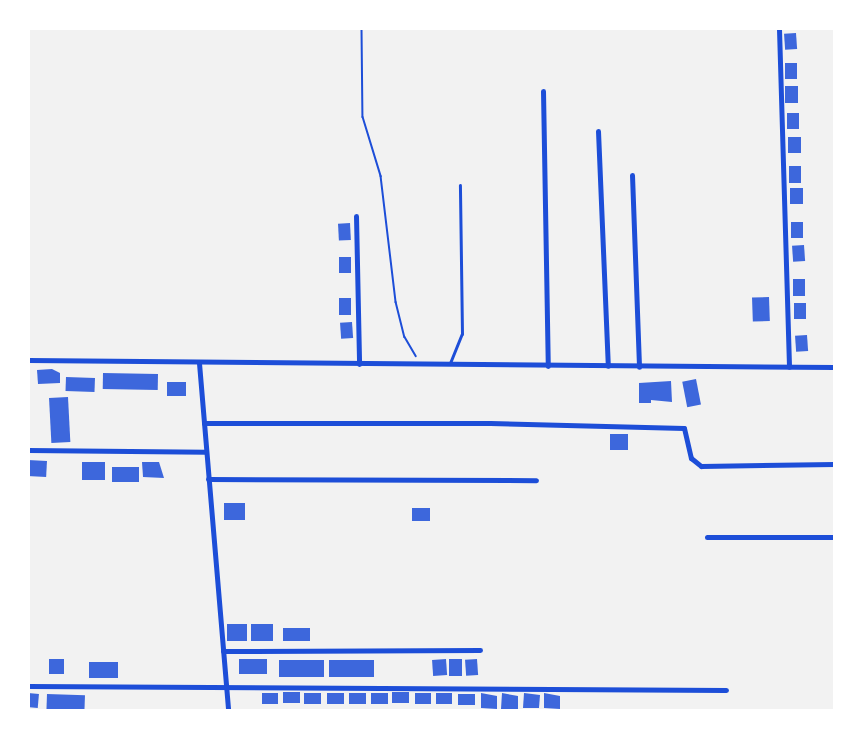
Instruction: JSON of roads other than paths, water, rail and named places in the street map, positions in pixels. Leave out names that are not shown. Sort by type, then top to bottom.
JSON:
[{"type":"street","points":[[779,29],[789,367]]},
{"type":"street","points":[[543,92],[548,366]]},
{"type":"street","points":[[598,131],[608,366]]},
{"type":"street","points":[[632,175],[639,367]]},
{"type":"street","points":[[356,216],[359,364]]},
{"type":"street","points":[[28,360],[834,367]]},
{"type":"street","points":[[199,363],[228,711]]},
{"type":"street","points":[[204,423],[490,423],[684,428],[691,459],[701,466],[834,464]]},
{"type":"street","points":[[28,450],[206,452]]},
{"type":"street","points":[[208,479],[537,480]]},
{"type":"street","points":[[707,537],[834,537]]},
{"type":"street","points":[[223,651],[480,650]]},
{"type":"street","points":[[28,686],[726,690]]},
{"type":"lane","points":[[448,365],[462,334],[460,184]]}]
